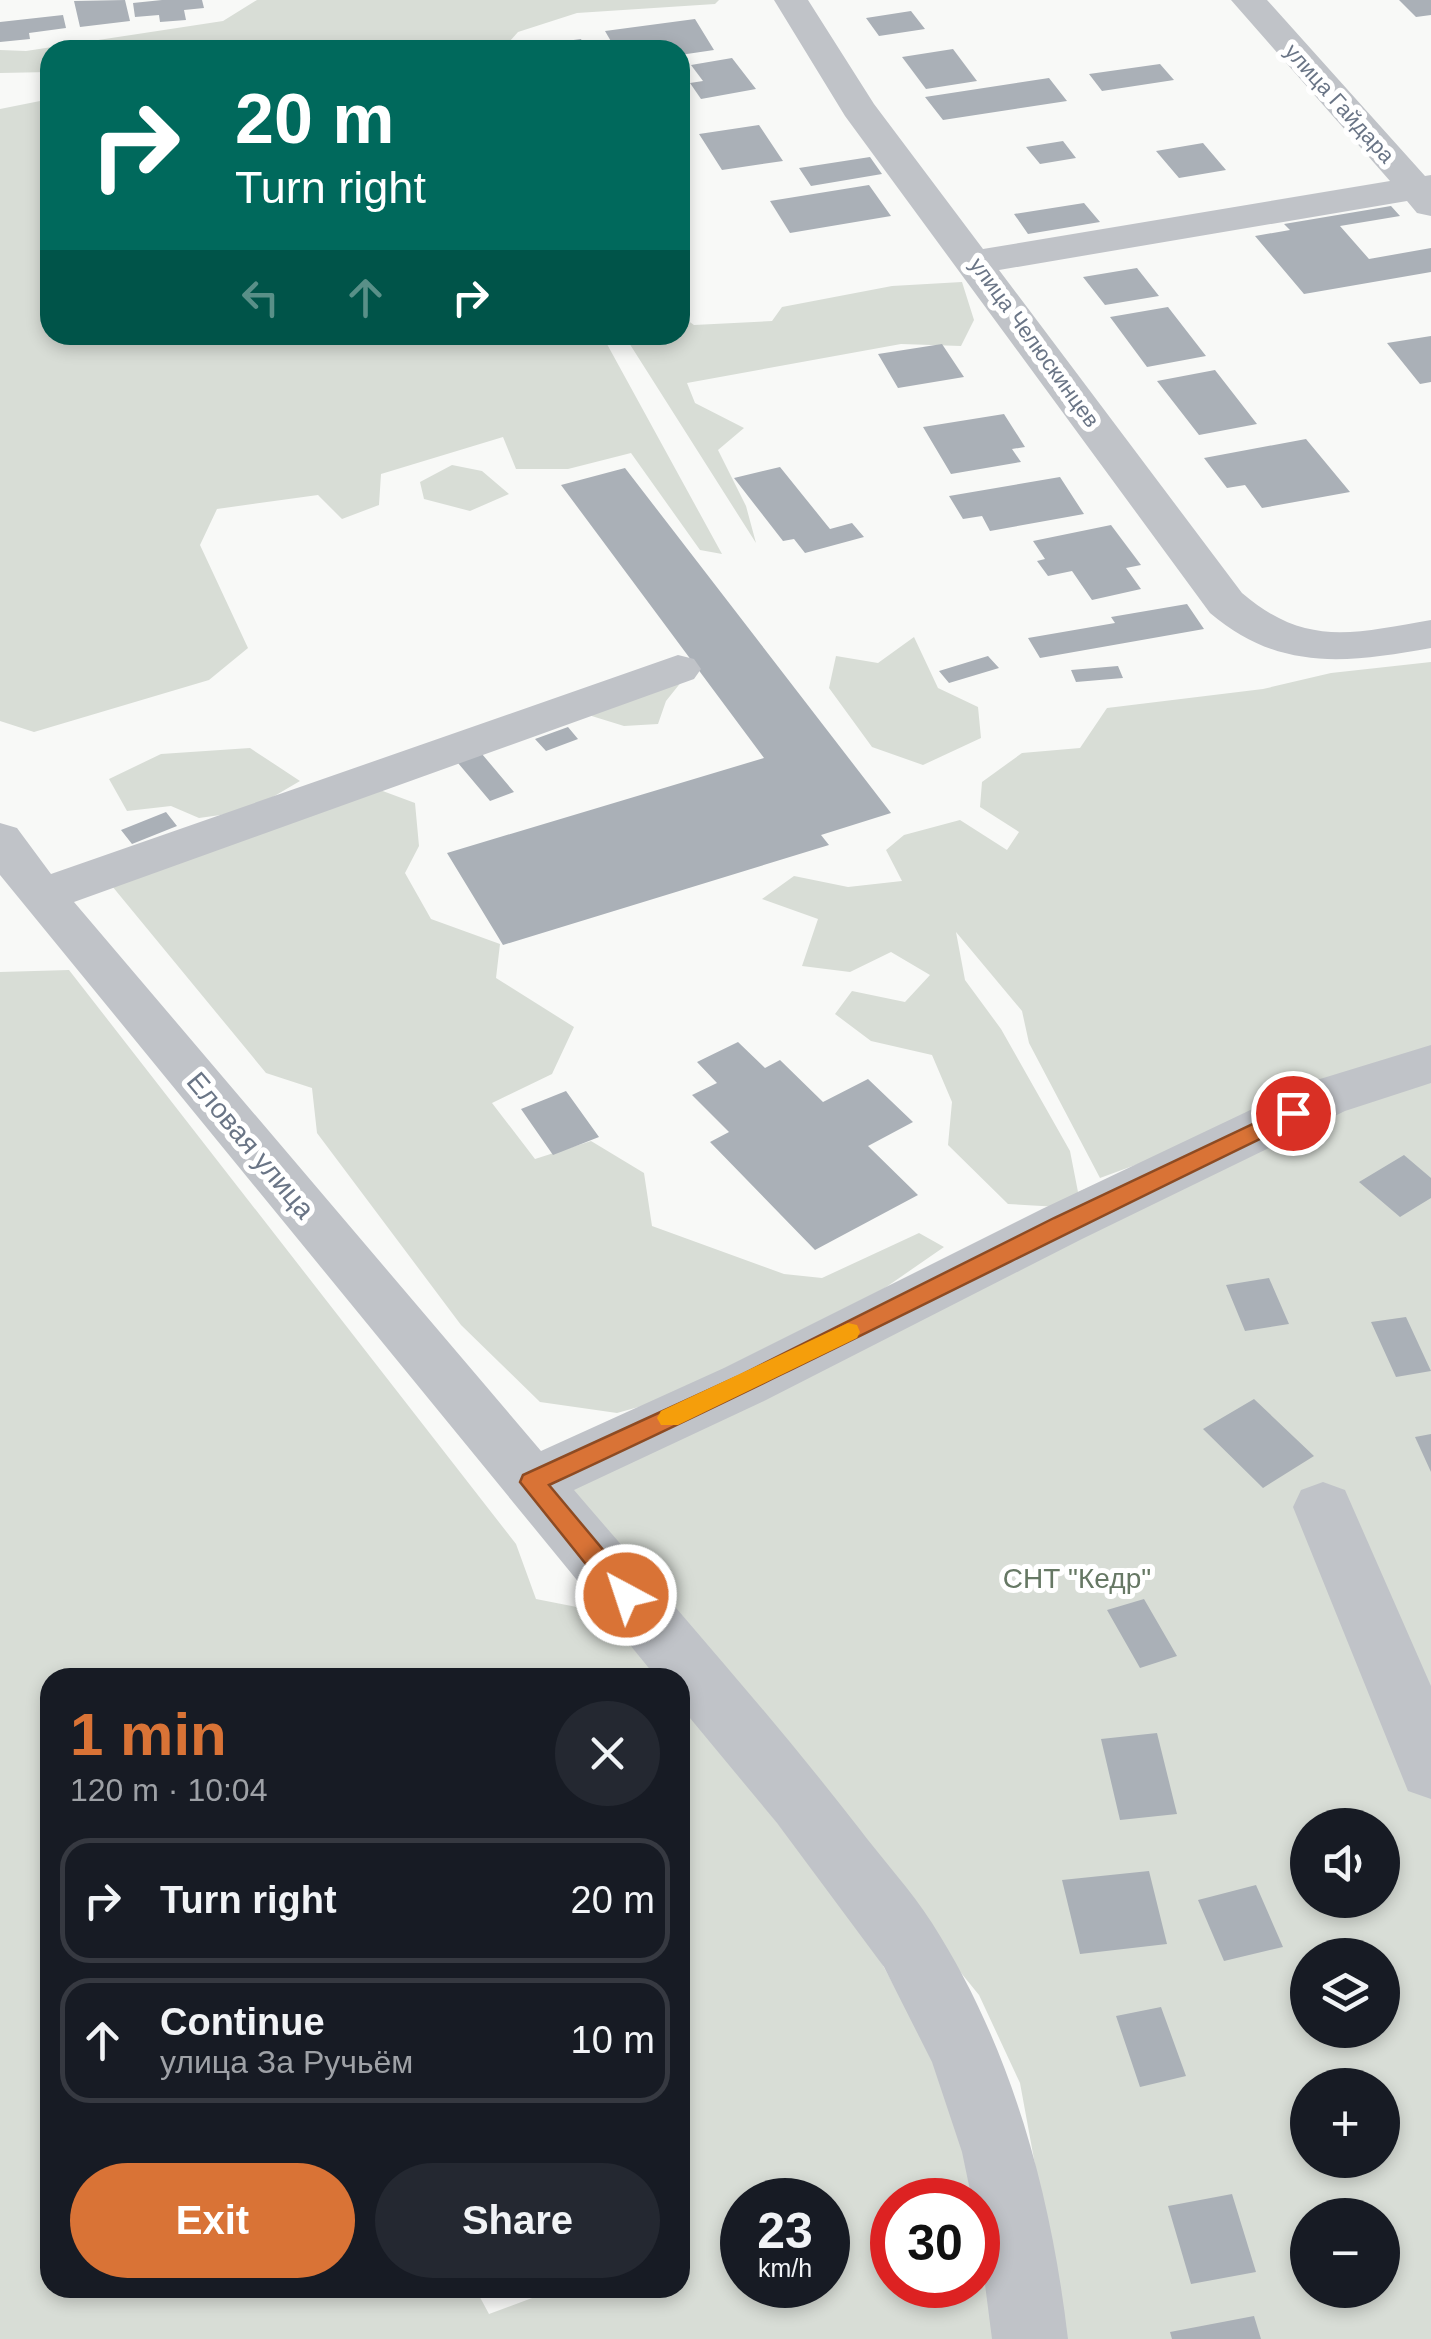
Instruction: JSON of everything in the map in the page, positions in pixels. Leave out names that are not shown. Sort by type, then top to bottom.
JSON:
[{"type":"street","name":"улица Челюскинцев","points":[[791,0],[858,108],[1226,603],[1246,624],[1310,648],[1431,634]]},
{"type":"street","name":"улица Гайдара","points":[[1248,0],[1426,193]]},
{"type":"street","points":[[976,262],[1426,193]]},
{"type":"street","points":[[41,896],[678,669]]},
{"type":"street","name":"Еловая улица","points":[[0,839],[41,896],[686,1668]]},
{"type":"street","points":[[518,1466],[648,1427],[745,1384],[1062,1224],[1326,1097],[1431,1064]]},
{"type":"street","points":[[1323,1507],[1388,1654],[1431,1772]]},
{"type":"street","name":"Еловая улица","points":[[690,1672],[800,1803],[908,1945],[964,2054],[998,2152],[1023,2273],[1030,2339]]},
{"type":"green space","points":[[257,0],[719,0],[715,4],[577,13],[518,32],[511,40],[98,40],[223,21]]},
{"type":"green space","points":[[40,49],[40,72],[0,73],[0,50]]},
{"type":"green space","points":[[40,101],[40,345],[607,345],[722,554],[700,550],[631,453],[568,469],[516,469],[503,437],[381,474],[379,505],[342,519],[318,495],[217,509],[200,545],[248,648],[209,680],[34,732],[0,721],[0,109]]},
{"type":"green space","points":[[962,282],[974,320],[961,346],[901,344],[687,383],[695,403],[744,428],[718,450],[746,506],[756,543],[630,345],[690,345],[690,322],[772,321],[782,307],[892,286]]},
{"type":"green space","points":[[452,465],[482,471],[509,494],[470,511],[424,499],[420,482]]},
{"type":"green space","points":[[914,637],[938,688],[978,707],[981,738],[923,765],[872,747],[829,688],[836,656],[878,663]]},
{"type":"green space","name":"СНТ \"Кедр\"","points":[[1431,662],[1431,2339],[1067,2339],[1020,2083],[979,1995],[547,1463],[678,1396],[617,1413],[540,1402],[461,1325],[317,1133],[312,1088],[266,1073],[112,886],[380,790],[415,803],[419,846],[405,873],[431,919],[500,944],[496,978],[574,1027],[552,1074],[492,1103],[535,1159],[591,1141],[644,1173],[652,1226],[784,1274],[822,1278],[919,1233],[944,1247],[853,1310],[1059,1207],[1008,1204],[948,1145],[952,1102],[932,1055],[871,1041],[835,1014],[852,991],[905,1002],[930,975],[891,952],[850,972],[802,966],[818,919],[762,899],[794,876],[848,887],[902,881],[886,850],[904,835],[960,820],[1007,850],[1019,832],[980,807],[982,782],[1022,753],[1080,748],[1107,708],[1263,689],[1331,673]],"holes":[[[956,932],[1022,1011],[1029,1043],[1100,1178],[1168,1153],[1078,1192],[1070,1151],[1001,1029],[965,980]]]},
{"type":"green space","points":[[682,681],[666,701],[658,724],[624,726],[582,713]]},
{"type":"green space","points":[[250,748],[300,781],[249,811],[199,818],[171,806],[127,811],[109,779],[161,754]]},
{"type":"green space","points":[[69,970],[516,1544],[536,1599],[602,1612],[650,1668],[40,1668],[40,2298],[480,2298],[489,2314],[532,2298],[690,2298],[690,1715],[862,1927],[946,2081],[973,2178],[870,2178],[870,2308],[995,2308],[993,2339],[0,2339],[0,972]]},
{"type":"building","points":[[125,0],[130,21],[80,27],[74,1]]},
{"type":"building","points":[[202,0],[204,8],[184,10],[186,20],[160,22],[159,15],[135,17],[133,3]]},
{"type":"building","points":[[1399,0],[1431,0],[1431,15],[1416,17]]},
{"type":"building","points":[[911,11],[925,29],[879,36],[866,18]]},
{"type":"building","points":[[63,15],[66,28],[29,33],[30,39],[0,42],[0,22]]},
{"type":"building","points":[[695,19],[714,50],[690,54],[690,40],[610,40],[605,31]]},
{"type":"building","points":[[953,49],[977,81],[926,89],[902,57]]},
{"type":"building","points":[[732,58],[756,89],[701,99],[690,83],[703,81],[691,65]]},
{"type":"building","points":[[1160,64],[1174,80],[1102,91],[1089,74]]},
{"type":"building","points":[[1049,78],[1067,101],[943,120],[925,97]]},
{"type":"building","points":[[759,125],[783,161],[722,170],[699,134]]},
{"type":"building","points":[[1063,141],[1076,158],[1040,164],[1026,147]]},
{"type":"building","points":[[1203,143],[1226,170],[1179,178],[1156,151]]},
{"type":"building","points":[[870,157],[882,174],[811,186],[799,168]]},
{"type":"building","points":[[869,185],[891,216],[790,233],[770,201]]},
{"type":"building","points":[[1084,203],[1100,222],[1028,234],[1014,214]]},
{"type":"building","points":[[1391,206],[1400,216],[1340,226],[1369,259],[1431,248],[1431,272],[1304,294],[1255,236],[1290,230],[1284,224]]},
{"type":"building","points":[[1137,268],[1159,296],[1105,305],[1083,277]]},
{"type":"building","points":[[1168,307],[1206,356],[1147,367],[1110,317]]},
{"type":"building","points":[[1431,336],[1431,382],[1420,384],[1387,343]]},
{"type":"building","points":[[942,344],[964,377],[898,388],[878,354]]},
{"type":"building","points":[[1215,370],[1257,424],[1199,435],[1157,381]]},
{"type":"building","points":[[1004,414],[1025,447],[1012,449],[1021,462],[951,474],[923,427]]},
{"type":"building","points":[[1306,439],[1350,492],[1262,508],[1245,485],[1227,488],[1204,458]]},
{"type":"building","points":[[780,467],[830,529],[852,523],[864,537],[805,553],[794,539],[783,541],[734,478]]},
{"type":"building","points":[[625,468],[891,813],[821,835],[829,845],[503,945],[447,853],[764,758],[561,485]]},
{"type":"building","points":[[1060,477],[1084,514],[990,531],[982,516],[963,519],[949,496]]},
{"type":"building","points":[[1111,525],[1141,565],[1126,568],[1141,589],[1092,600],[1072,571],[1048,576],[1037,561],[1045,559],[1033,541]]},
{"type":"building","points":[[1187,604],[1204,629],[1040,658],[1028,638],[1115,623],[1111,617]]},
{"type":"building","points":[[988,656],[999,668],[949,683],[939,671]]},
{"type":"building","points":[[1118,666],[1123,678],[1076,682],[1071,670]]},
{"type":"building","points":[[568,727],[578,739],[546,751],[535,739]]},
{"type":"building","points":[[482,754],[514,792],[490,801],[458,763]]},
{"type":"building","points":[[166,812],[177,826],[132,844],[121,830]]},
{"type":"building","points":[[738,1042],[765,1068],[780,1060],[823,1102],[868,1079],[913,1122],[868,1146],[918,1195],[815,1250],[710,1142],[729,1132],[692,1095],[717,1083],[697,1062]]},
{"type":"building","points":[[566,1091],[599,1137],[553,1155],[521,1109]]},
{"type":"building","points":[[1404,1155],[1431,1178],[1431,1198],[1400,1217],[1359,1182]]},
{"type":"building","points":[[1269,1278],[1289,1324],[1245,1331],[1226,1285]]},
{"type":"building","points":[[1406,1317],[1431,1371],[1396,1377],[1371,1322]]},
{"type":"building","points":[[1254,1399],[1314,1456],[1263,1488],[1203,1429]]},
{"type":"building","points":[[1431,1434],[1431,1472],[1415,1437]]},
{"type":"building","points":[[1144,1599],[1177,1656],[1140,1668],[1107,1610]]},
{"type":"building","points":[[1157,1733],[1177,1814],[1120,1820],[1101,1739]]},
{"type":"building","points":[[1149,1871],[1167,1944],[1080,1954],[1062,1880]]},
{"type":"building","points":[[1256,1885],[1283,1947],[1224,1961],[1198,1900]]},
{"type":"building","points":[[1161,2007],[1186,2076],[1140,2087],[1116,2016]]},
{"type":"building","points":[[1232,2194],[1256,2272],[1191,2284],[1168,2206]]},
{"type":"building","points":[[1254,2316],[1261,2339],[1172,2339],[1170,2332]]},
{"type":"slow traffic","points":[[669,1418],[848,1332]]},
{"type":"route","points":[[626,1595],[532,1482],[745,1384],[1293,1113]]}]
